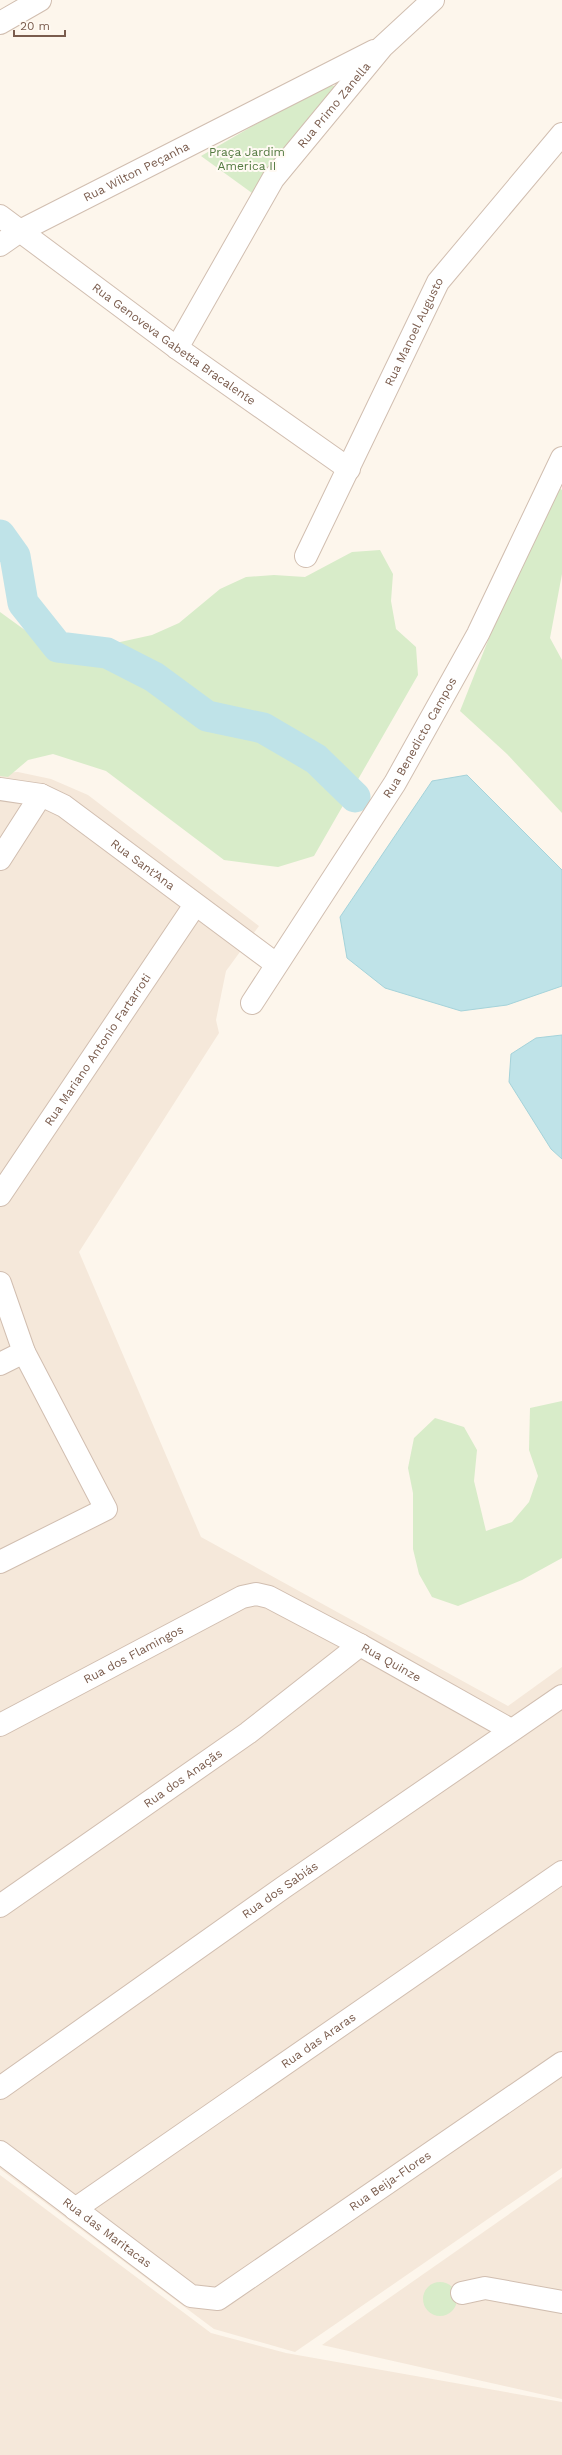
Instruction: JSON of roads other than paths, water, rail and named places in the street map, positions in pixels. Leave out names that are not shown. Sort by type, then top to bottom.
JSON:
[{"type":"street","points":[[0,23],[40,0]]},
{"type":"street","name":"Rua Primo Zanella","points":[[178,348],[273,179],[382,47],[433,0]]},
{"type":"street","name":"Rua Wilton Peçanha","points":[[0,245],[20,231],[382,47]]},
{"type":"street","name":"Rua Manoel Augusto","points":[[306,556],[438,282],[562,134]]},
{"type":"street","name":"Rua Genoveva Gabetta Bracalente","points":[[0,216],[178,348],[349,469]]},
{"type":"street","name":"Rua Benedicto Campos","points":[[252,1003],[395,783],[478,634],[562,458]]},
{"type":"street","name":"Rua Sant’Ana","points":[[0,789],[41,795],[64,806],[276,964]]},
{"type":"street","points":[[0,859],[41,795]]},
{"type":"street","name":"Rua Mariano Antonio Fartarroti","points":[[0,1195],[195,905]]},
{"type":"street","points":[[0,1283],[24,1352],[106,1509],[0,1562]]},
{"type":"street","points":[[0,1364],[24,1352]]},
{"type":"street","name":"Rua dos Flamingos","points":[[0,1725],[242,1597],[256,1594],[269,1597]]},
{"type":"street","name":"Rua Quinze","points":[[269,1597],[360,1645],[511,1730]]},
{"type":"street","name":"Rua dos Anaçãs","points":[[0,1906],[248,1733],[360,1645]]},
{"type":"street","name":"Rua dos Sabiás","points":[[0,2088],[511,1730],[562,1696]]},
{"type":"street","name":"Rua das Araras","points":[[75,2209],[562,1872]]},
{"type":"street","name":"Rua Beija-Flores","points":[[218,2299],[562,2063]]},
{"type":"street","name":"Rua das Maritacas","points":[[0,2152],[191,2296],[218,2299]]},
{"type":"street","points":[[462,2293],[484,2288],[562,2302]]},
{"type":"water","points":[[467,775],[562,870],[562,986],[507,1005],[461,1011],[385,988],[347,958],[340,917],[432,781]]},
{"type":"water","points":[[562,1035],[562,1159],[551,1149],[509,1082],[511,1054],[536,1038]]},
{"type":"waterway","points":[[0,535],[15,556],[23,603],[58,647],[107,653],[154,677],[207,716],[263,728],[316,759],[355,797]]},
{"type":"park label","name":"Praça Jardim America II","points":[[247,159]]}]
